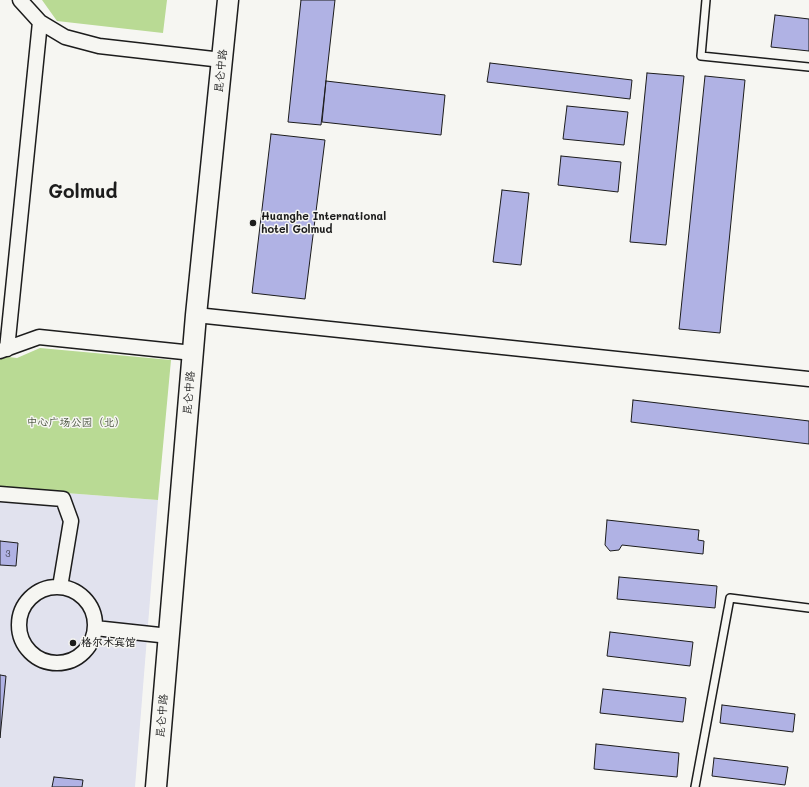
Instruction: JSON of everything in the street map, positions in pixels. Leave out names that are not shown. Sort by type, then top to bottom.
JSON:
[{"type":"main road","name":"昆仑中路","points":[[156,787],[196,315],[228,0]]},
{"type":"street","points":[[20,0],[40,22],[65,37],[99,46],[222,60]]},
{"type":"street","points":[[40,22],[4,350],[39,337],[193,353]]},
{"type":"street","points":[[196,315],[809,379]]},
{"type":"street","points":[[0,494],[62,499],[71,521],[60,587]]},
{"type":"street","points":[[60,587],[72,590],[86,601],[94,616],[95,628],[92,640],[85,650],[76,658],[65,662],[53,663],[40,659],[29,652],[22,640],[18,628],[20,614],[26,602],[35,593],[47,588],[60,587]]},
{"type":"street","points":[[95,628],[169,636]]},
{"type":"lane","points":[[706,0],[701,56],[809,67]]},
{"type":"lane","points":[[695,787],[730,598],[809,608]]},
{"type":"shaded area","name":"格尔木宾馆","points":[[0,488],[158,500],[135,787],[0,787]]},
{"type":"green space","points":[[42,0],[167,0],[163,33],[57,21]]},
{"type":"green space","name":"中心广场公园（北）","points":[[40,348],[171,360],[158,500],[0,488],[0,356],[17,358]]},
{"type":"building","points":[[301,0],[335,0],[321,125],[288,122]]},
{"type":"building","points":[[775,15],[809,19],[809,51],[771,47]]},
{"type":"building","points":[[490,63],[632,80],[630,99],[487,82]]},
{"type":"building","points":[[647,73],[684,76],[666,245],[630,242]]},
{"type":"building","points":[[705,76],[745,80],[720,333],[679,329]]},
{"type":"building","points":[[326,81],[445,95],[441,135],[322,122]]},
{"type":"building","points":[[567,106],[628,112],[624,145],[563,139]]},
{"type":"building","points":[[271,134],[325,140],[305,299],[252,293]]},
{"type":"building","points":[[561,156],[621,162],[618,192],[558,185]]},
{"type":"building","points":[[502,190],[529,193],[521,265],[493,262]]},
{"type":"building","points":[[633,400],[809,421],[809,444],[631,422]]},
{"type":"building","points":[[607,520],[699,530],[698,540],[704,541],[703,554],[622,545],[619,550],[610,551],[605,545]]},
{"type":"building","points":[[0,541],[18,543],[16,566],[0,565]]},
{"type":"building","points":[[619,577],[717,586],[715,608],[617,599]]},
{"type":"building","points":[[610,632],[693,642],[690,666],[607,656]]},
{"type":"building","points":[[0,675],[6,676],[0,738]]},
{"type":"building","points":[[603,689],[686,698],[683,722],[600,713]]},
{"type":"building","points":[[722,705],[795,714],[793,732],[720,723]]},
{"type":"building","points":[[596,744],[679,753],[677,777],[594,769]]},
{"type":"building","points":[[714,758],[788,767],[785,785],[712,776]]},
{"type":"building","points":[[54,777],[83,780],[82,787],[52,787]]},
{"type":"place","name":"Huanghe International hotel Golmud","points":[[253,223]]},
{"type":"place","name":"格尔木宾馆","points":[[73,643]]},
{"type":"district","name":"Golmud","points":[[83,192]]}]
